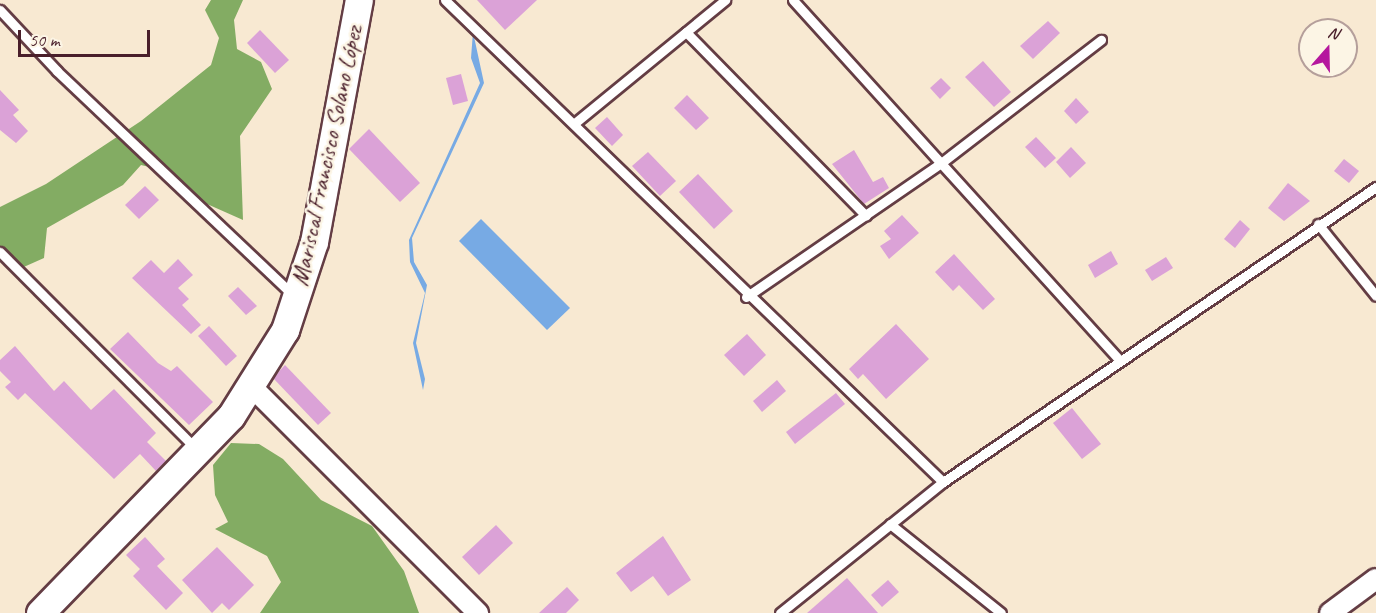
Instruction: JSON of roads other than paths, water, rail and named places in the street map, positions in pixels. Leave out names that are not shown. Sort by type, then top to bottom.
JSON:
[{"type":"main road","name":"Mariscal Francisco Solano López","points":[[40,613],[198,451],[252,387],[298,299],[314,242],[357,1]]},
{"type":"street","points":[[252,387],[478,613]]},
{"type":"street","points":[[1330,613],[1376,579]]},
{"type":"lane","points":[[445,0],[576,122],[746,297],[943,482]]},
{"type":"lane","points":[[576,122],[725,0]]},
{"type":"lane","points":[[793,0],[1119,359]]},
{"type":"lane","points":[[0,10],[57,71],[298,299]]},
{"type":"lane","points":[[686,32],[866,216]]},
{"type":"lane","points":[[746,297],[941,163],[1101,40]]},
{"type":"lane","points":[[780,613],[943,482],[1119,359],[1376,187]]},
{"type":"lane","points":[[1318,224],[1376,296]]},
{"type":"lane","points":[[0,252],[198,451]]},
{"type":"lane","points":[[890,524],[1000,613]]},
{"type":"water","points":[[473,32],[484,83],[412,238],[414,262],[427,285],[416,343],[425,379],[423,390],[413,343],[425,293],[410,262],[409,240],[480,83],[471,58]]},
{"type":"water","points":[[481,219],[570,308],[547,330],[459,241]]}]
